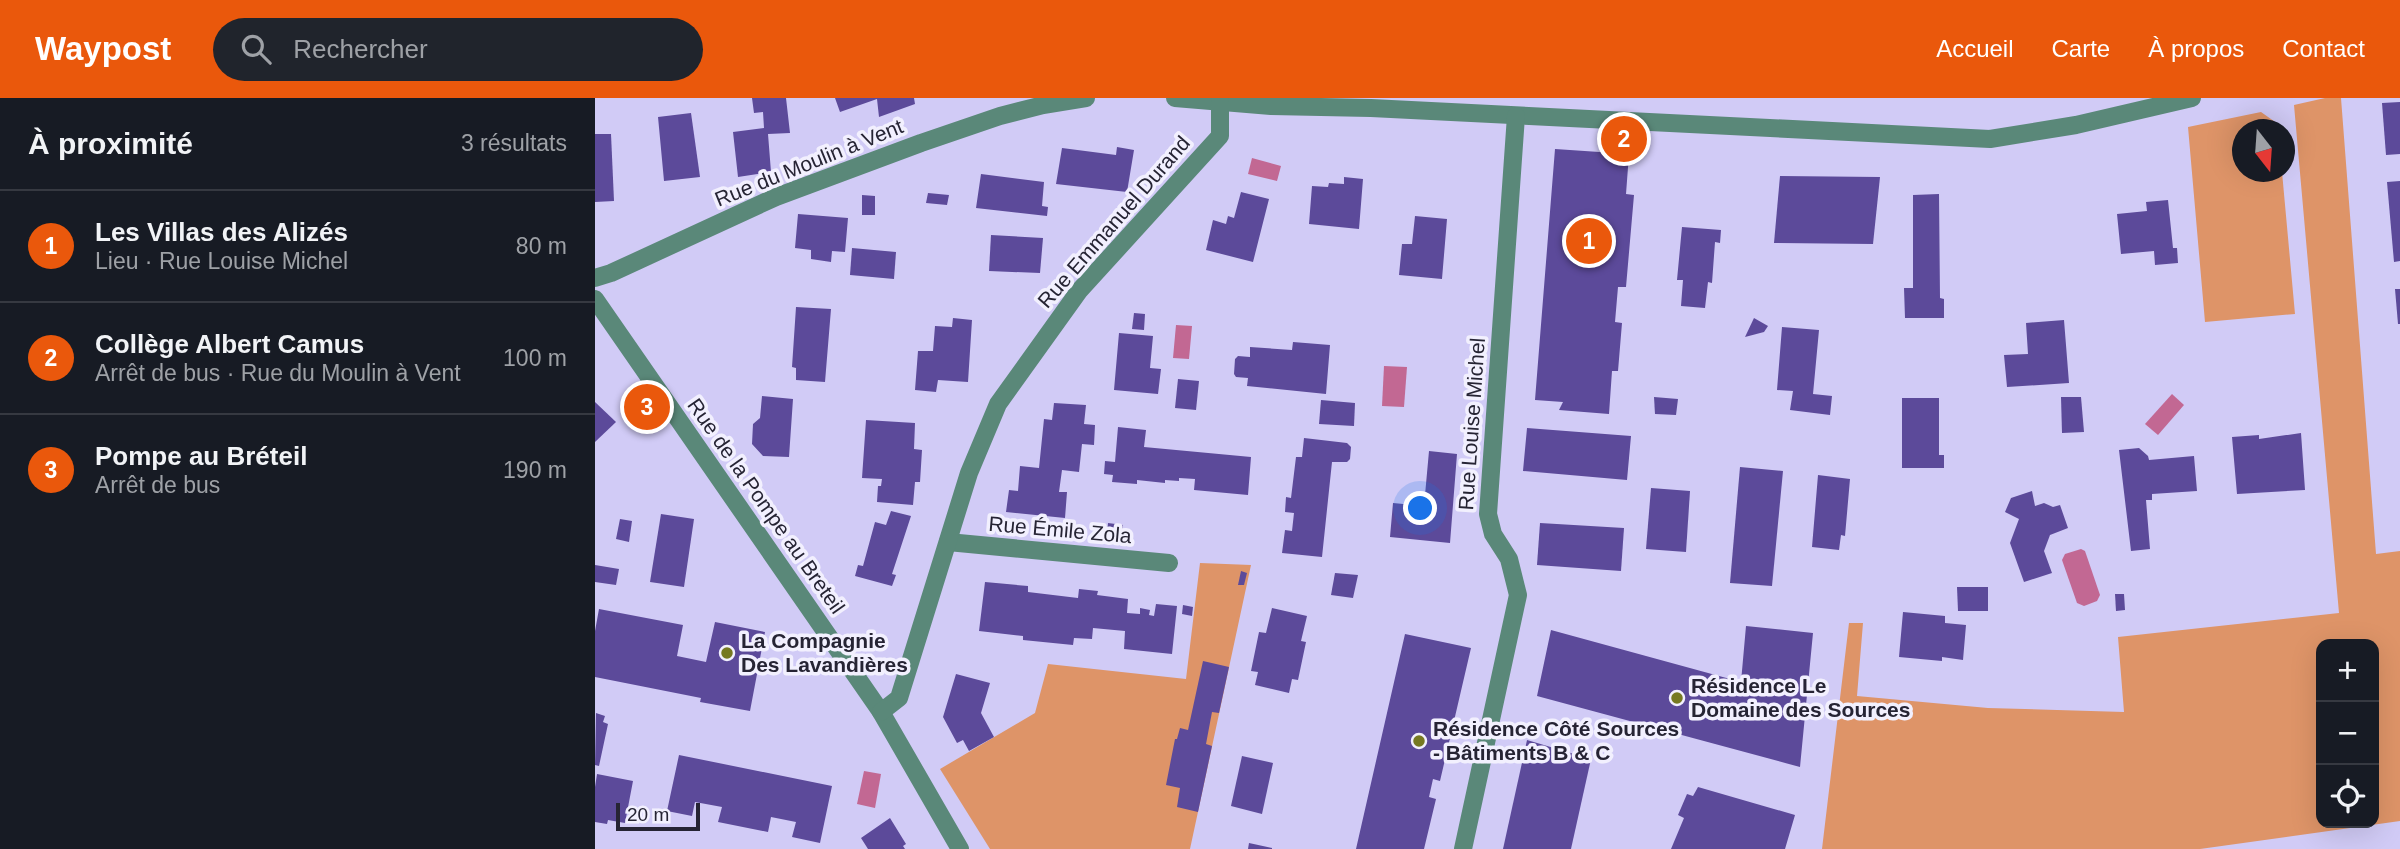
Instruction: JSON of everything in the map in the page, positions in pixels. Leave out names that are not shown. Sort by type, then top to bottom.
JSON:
[{"type":"street","name":"Rue du Moulin à Vent","points":[[595,278],[776,197],[921,143],[1000,116],[1086,98]]},
{"type":"street","points":[[1175,98],[1220,102],[1495,106],[1516,116],[1990,139],[2076,125],[2192,98]]},
{"type":"street","name":"Rue Emmanuel Durand","points":[[881,712],[899,698],[969,473],[998,404],[1079,291],[1220,136],[1220,102]]},
{"type":"street","name":"Rue Louise Michel","points":[[1463,849],[1518,595],[1509,559],[1493,534],[1488,514],[1516,116]]},
{"type":"street","name":"Rue de la Pompe au Breteil","points":[[595,299],[881,712],[960,849]]},
{"type":"street","name":"Rue Émile Zola","points":[[948,542],[1169,563]]},
{"type":"shaded area","points":[[2325,98],[2341,98],[2376,554],[2400,551],[2400,821],[2379,824],[2379,639],[2316,639],[2316,828],[2350,828],[2200,849],[1822,849],[1849,623],[1863,623],[1857,696],[1988,708],[2124,712],[2118,637],[2339,613],[2294,105]]},
{"type":"shaded area","points":[[2261,112],[2271,119],[2232,119],[2232,182],[2283,182],[2295,314],[2205,322],[2188,127]]},
{"type":"shaded area","points":[[1252,158],[1281,166],[1277,181],[1248,174]]},
{"type":"shaded area","points":[[1176,325],[1192,326],[1189,359],[1173,358]]},
{"type":"shaded area","points":[[1384,366],[1407,367],[1404,407],[1382,406]]},
{"type":"shaded area","points":[[2172,394],[2184,405],[2158,435],[2145,424]]},
{"type":"shaded area","points":[[2081,549],[2085,551],[2100,595],[2097,601],[2084,606],[2077,603],[2062,560],[2065,554]]},
{"type":"shaded area","points":[[1200,563],[1251,565],[1190,849],[990,849],[940,769],[1035,713],[1048,664],[1186,679]]},
{"type":"shaded area","points":[[864,771],[881,774],[875,808],[857,804]]},
{"type":"building","points":[[752,98],[786,98],[790,133],[768,134],[771,172],[738,177],[733,132],[764,128],[763,112],[754,113]]},
{"type":"building","points":[[835,98],[914,98],[915,104],[879,117],[877,99],[840,112]]},
{"type":"building","points":[[2400,102],[2400,154],[2386,155],[2382,103]]},
{"type":"building","points":[[691,113],[700,177],[664,181],[658,117]]},
{"type":"building","points":[[595,134],[611,134],[614,201],[595,202]]},
{"type":"building","points":[[1117,147],[1134,150],[1127,192],[1056,184],[1062,148],[1116,155]]},
{"type":"building","points":[[1555,149],[1629,154],[1626,194],[1634,195],[1626,287],[1618,287],[1615,322],[1622,323],[1618,371],[1612,371],[1609,414],[1559,410],[1563,402],[1535,400]]},
{"type":"building","points":[[981,174],[1044,182],[1042,206],[1048,207],[1047,216],[976,208]]},
{"type":"building","points":[[1780,176],[1880,177],[1873,244],[1774,243]]},
{"type":"building","points":[[1344,177],[1363,179],[1359,229],[1309,224],[1312,186],[1344,184]]},
{"type":"building","points":[[2400,181],[2400,261],[2394,262],[2387,182]]},
{"type":"building","points":[[1241,192],[1269,199],[1253,262],[1206,250],[1213,220],[1226,224],[1228,216],[1234,218]]},
{"type":"building","points":[[928,193],[949,195],[947,205],[926,203]]},
{"type":"building","points":[[1939,194],[1940,298],[1944,299],[1944,318],[1905,318],[1904,288],[1913,288],[1913,195]]},
{"type":"building","points":[[862,195],[875,196],[875,215],[862,215]]},
{"type":"building","points":[[2168,200],[2173,248],[2177,248],[2178,263],[2155,265],[2154,251],[2121,254],[2117,214],[2147,211],[2146,202]]},
{"type":"building","points":[[798,214],[848,218],[845,252],[832,251],[831,262],[811,259],[811,250],[795,248]]},
{"type":"building","points":[[1415,216],[1447,219],[1442,279],[1399,275],[1402,244],[1412,244]]},
{"type":"building","points":[[1682,227],[1721,230],[1720,243],[1715,242],[1712,283],[1708,282],[1705,308],[1681,306],[1683,280],[1677,280]]},
{"type":"building","points":[[991,235],[1043,238],[1040,273],[989,271]]},
{"type":"building","points":[[852,248],[896,252],[894,279],[850,275]]},
{"type":"building","points":[[2395,289],[2400,289],[2400,324],[2398,324]]},
{"type":"building","points":[[796,307],[831,309],[825,382],[796,380],[796,368],[792,367]]},
{"type":"building","points":[[1134,313],[1145,314],[1144,330],[1132,329]]},
{"type":"building","points":[[953,318],[972,320],[968,382],[938,380],[936,392],[915,390],[918,351],[933,351],[935,326],[952,327]]},
{"type":"building","points":[[1754,318],[1768,326],[1764,332],[1745,337]]},
{"type":"building","points":[[2064,320],[2069,383],[2007,387],[2004,355],[2028,354],[2026,323]]},
{"type":"building","points":[[1782,327],[1819,330],[1813,394],[1832,396],[1830,415],[1790,410],[1793,391],[1777,390]]},
{"type":"building","points":[[1119,333],[1153,336],[1150,368],[1161,369],[1158,394],[1114,390]]},
{"type":"building","points":[[1293,342],[1330,345],[1326,394],[1247,386],[1248,378],[1236,377],[1234,374],[1235,359],[1238,356],[1250,357],[1250,347],[1292,350]]},
{"type":"building","points":[[1178,379],[1199,381],[1196,410],[1175,408]]},
{"type":"building","points":[[762,396],[793,399],[789,457],[763,456],[752,444],[753,424],[760,418]]},
{"type":"building","points":[[1654,397],[1678,399],[1676,415],[1655,414]]},
{"type":"building","points":[[2061,397],[2081,397],[2084,432],[2062,433]]},
{"type":"building","points":[[1902,398],[1939,398],[1939,455],[1944,455],[1944,468],[1902,468]]},
{"type":"building","points":[[1321,400],[1355,403],[1354,426],[1319,424]]},
{"type":"building","points":[[595,402],[616,422],[595,442]]},
{"type":"building","points":[[1054,403],[1086,405],[1084,424],[1095,425],[1094,445],[1082,444],[1079,472],[1062,470],[1059,492],[1067,492],[1065,518],[1006,512],[1009,490],[1018,491],[1020,466],[1039,468],[1044,419],[1052,420]]},
{"type":"building","points":[[866,420],[915,423],[914,449],[922,450],[920,482],[915,482],[913,505],[877,502],[878,486],[881,486],[882,479],[862,478]]},
{"type":"building","points":[[1118,427],[1146,430],[1144,447],[1251,457],[1248,495],[1194,490],[1195,479],[1179,478],[1179,481],[1165,480],[1165,483],[1137,480],[1137,484],[1112,482],[1113,475],[1104,474],[1105,461],[1115,462]]},
{"type":"building","points":[[1527,428],[1631,436],[1627,480],[1523,471]]},
{"type":"building","points":[[2301,433],[2305,490],[2237,494],[2232,437],[2259,435],[2259,439]]},
{"type":"building","points":[[1304,438],[1347,443],[1351,447],[1350,459],[1347,462],[1332,462],[1322,557],[1282,553],[1285,530],[1292,531],[1294,513],[1285,512],[1286,497],[1291,498],[1296,457],[1302,457]]},
{"type":"building","points":[[2139,448],[2149,460],[2194,456],[2197,491],[2152,494],[2152,500],[2146,500],[2150,549],[2131,551],[2119,450]]},
{"type":"building","points":[[1429,451],[1457,454],[1450,543],[1390,537],[1393,503],[1424,506]]},
{"type":"building","points":[[1740,467],[1783,471],[1772,586],[1730,583]]},
{"type":"building","points":[[1818,475],[1850,479],[1845,536],[1841,535],[1839,550],[1812,547]]},
{"type":"building","points":[[1651,488],[1690,491],[1686,552],[1646,549]]},
{"type":"building","points":[[2032,491],[2035,506],[2044,503],[2053,507],[2060,505],[2068,528],[2050,535],[2044,551],[2052,573],[2024,582],[2010,543],[2019,519],[2005,512],[2011,498]]},
{"type":"building","points":[[891,511],[911,516],[892,574],[896,575],[892,586],[855,576],[858,565],[863,566],[875,522],[886,525]]},
{"type":"building","points":[[661,514],[694,519],[684,587],[650,582]]},
{"type":"building","points":[[620,519],[632,521],[629,542],[616,539]]},
{"type":"building","points":[[1108,523],[1123,525],[1122,535],[1107,534]]},
{"type":"building","points":[[1540,523],[1624,528],[1621,571],[1537,565]]},
{"type":"building","points":[[595,565],[619,569],[616,585],[595,582]]},
{"type":"building","points":[[1241,571],[1247,573],[1244,585],[1238,585]]},
{"type":"building","points":[[1335,573],[1358,575],[1353,598],[1331,595]]},
{"type":"building","points":[[985,582],[1028,586],[1028,592],[1078,598],[1079,589],[1098,591],[1097,595],[1128,599],[1127,613],[1140,614],[1140,608],[1150,610],[1149,615],[1154,616],[1156,604],[1177,606],[1172,654],[1124,649],[1125,631],[1093,628],[1092,639],[1074,638],[1073,645],[1023,640],[1023,636],[979,631]]},
{"type":"building","points":[[1957,587],[1988,587],[1988,611],[1958,611]]},
{"type":"building","points":[[2115,594],[2124,594],[2125,610],[2116,611]]},
{"type":"building","points":[[1183,605],[1193,607],[1192,616],[1182,614]]},
{"type":"building","points":[[1272,608],[1307,616],[1301,641],[1306,642],[1298,680],[1292,679],[1289,693],[1255,685],[1258,672],[1251,671],[1259,632],[1266,633]]},
{"type":"building","points":[[599,609],[683,625],[677,656],[706,662],[715,622],[765,632],[750,711],[700,702],[701,698],[595,677],[595,631]]},
{"type":"building","points":[[1903,612],[1945,616],[1945,623],[1966,625],[1963,660],[1899,657]]},
{"type":"building","name":"Résidence Le Domaine des Sources","points":[[1746,626],[1813,633],[1800,767],[1537,696],[1551,630],[1741,682]]},
{"type":"building","name":"Résidence Côté Sources - Bâtiments B & C","points":[[1405,634],[1471,648],[1440,781],[1433,779],[1429,797],[1436,799],[1424,849],[1356,849]]},
{"type":"building","points":[[1203,661],[1229,667],[1219,713],[1212,712],[1206,744],[1212,746],[1198,812],[1177,807],[1180,788],[1166,785],[1175,739],[1180,728],[1188,730]]},
{"type":"building","points":[[956,674],[990,683],[981,713],[994,737],[969,751],[963,740],[957,743],[943,717]]},
{"type":"building","points":[[596,713],[605,716],[603,722],[608,724],[599,766],[595,765]]},
{"type":"building","points":[[1527,740],[1591,759],[1571,849],[1503,849]]},
{"type":"building","points":[[679,755],[832,786],[820,843],[792,837],[796,822],[771,817],[768,832],[718,822],[722,807],[695,802],[692,816],[667,811]]},
{"type":"building","points":[[1242,756],[1273,763],[1262,814],[1231,806]]},
{"type":"building","points":[[597,774],[633,781],[625,823],[608,820],[607,824],[595,822]]},
{"type":"building","points":[[1698,787],[1795,815],[1785,849],[1671,849],[1684,818],[1678,815],[1687,794],[1693,796]]},
{"type":"building","points":[[890,818],[906,844],[903,846],[905,849],[868,849],[861,838]]},
{"type":"building","points":[[1249,843],[1272,848],[1272,849],[1248,849]]},
{"type":"place","name":"Collège Albert Camus","points":[[1624,139]]},
{"type":"place","name":"Les Villas des Alizés","points":[[1589,241]]},
{"type":"place","name":"Pompe au Bréteil","points":[[647,407]]},
{"type":"place","name":"La Compagnie Des Lavandières","points":[[727,653]]},
{"type":"place","name":"Résidence Le Domaine des Sources","points":[[1677,698]]},
{"type":"place","name":"Résidence Côté Sources - Bâtiments B & C","points":[[1419,741]]}]
